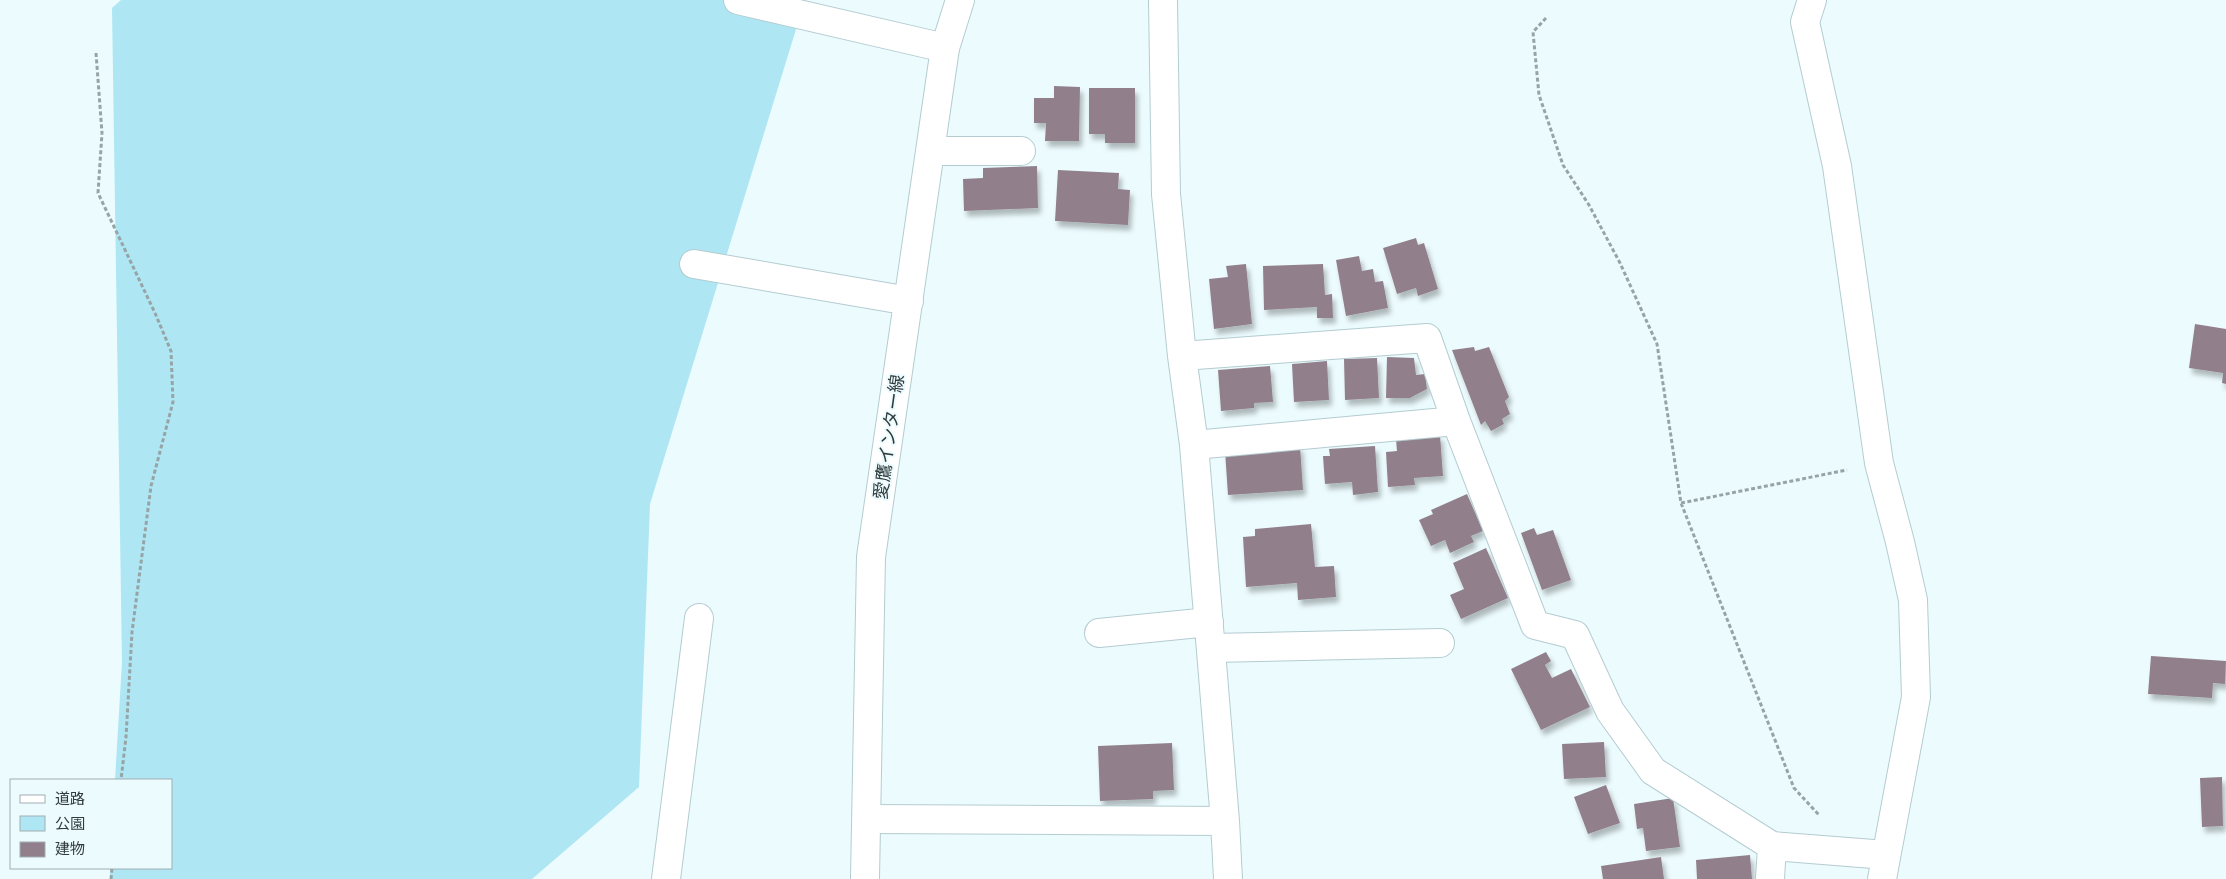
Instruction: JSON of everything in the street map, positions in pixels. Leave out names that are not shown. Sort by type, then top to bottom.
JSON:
[{"type":"street","points":[[738,0],[946,48]]},
{"type":"street","name":"愛鷹インター線","points":[[865,879],[871,557],[946,48],[960,0]]},
{"type":"street","points":[[1163,0],[1166,194],[1182,356],[1194,444],[1225,820],[1228,879]]},
{"type":"street","points":[[1182,356],[1427,338],[1456,421],[1535,625],[1575,634],[1610,711],[1653,771],[1772,846],[1884,873],[1916,696],[1913,600],[1879,463],[1837,166],[1806,22],[1812,0]]},
{"type":"street","points":[[930,150],[1021,152]]},
{"type":"street","points":[[694,264],[909,301]]},
{"type":"street","points":[[1194,444],[1456,421]]},
{"type":"street","points":[[666,879],[699,618]]},
{"type":"street","points":[[1099,633],[1440,643]]},
{"type":"street","points":[[867,819],[1225,820]]},
{"type":"street","points":[[1770,879],[1772,846]]},
{"type":"path","points":[[1546,18],[1533,32],[1540,95],[1563,165],[1589,205],[1620,263],[1658,344],[1682,503],[1794,788],[1821,817]]},
{"type":"path","points":[[96,53],[102,133],[98,193],[171,351],[173,402],[150,495],[132,632],[126,737],[121,779]]},
{"type":"path","points":[[1682,503],[1879,463]]},
{"type":"green space","points":[[121,0],[805,0],[650,504],[639,787],[532,879],[110,879],[110,869],[172,869],[172,779],[115,779],[122,662],[112,8]]},
{"type":"building","points":[[1054,86],[1080,87],[1079,141],[1045,141],[1046,123],[1034,123],[1034,98],[1054,98]]},
{"type":"building","points":[[1089,88],[1135,88],[1135,143],[1105,143],[1105,134],[1089,134]]},
{"type":"building","points":[[1037,166],[1038,208],[964,211],[963,179],[983,178],[983,168]]},
{"type":"building","points":[[1058,170],[1119,173],[1118,189],[1130,190],[1128,225],[1055,221]]},
{"type":"building","points":[[1416,238],[1418,245],[1424,243],[1438,289],[1418,296],[1416,288],[1397,294],[1383,248]]},
{"type":"building","points":[[1359,256],[1362,271],[1373,269],[1375,282],[1383,281],[1388,308],[1346,316],[1336,260]]},
{"type":"building","points":[[1246,264],[1252,324],[1214,329],[1209,279],[1228,277],[1226,266]]},
{"type":"building","points":[[1323,264],[1325,295],[1332,294],[1333,318],[1317,318],[1317,307],[1264,310],[1263,266]]},
{"type":"building","points":[[2195,324],[2226,329],[2226,384],[2222,383],[2223,373],[2189,368]]},
{"type":"building","points":[[1474,347],[1475,351],[1489,347],[1509,397],[1505,401],[1510,414],[1502,419],[1504,424],[1491,431],[1485,421],[1481,425],[1452,350]]},
{"type":"building","points":[[1387,357],[1414,358],[1416,375],[1425,374],[1427,389],[1410,398],[1386,398]]},
{"type":"building","points":[[1377,358],[1379,398],[1345,400],[1344,359]]},
{"type":"building","points":[[1327,361],[1329,400],[1294,402],[1292,364]]},
{"type":"building","points":[[1270,366],[1273,402],[1254,403],[1254,408],[1221,411],[1218,370]]},
{"type":"building","points":[[1440,435],[1443,476],[1414,478],[1415,485],[1388,487],[1386,452],[1397,451],[1396,439]]},
{"type":"building","points":[[1300,446],[1303,490],[1228,495],[1225,451]]},
{"type":"building","points":[[1375,446],[1378,492],[1353,495],[1352,482],[1325,484],[1323,456],[1330,456],[1329,449]]},
{"type":"building","points":[[1467,494],[1483,531],[1471,536],[1474,542],[1450,553],[1445,540],[1431,546],[1419,520],[1433,514],[1431,510]]},
{"type":"building","points":[[1311,524],[1315,567],[1334,566],[1336,597],[1298,600],[1297,583],[1246,587],[1243,537],[1255,536],[1255,529]]},
{"type":"building","points":[[1534,528],[1537,535],[1553,530],[1571,580],[1542,590],[1521,533]]},
{"type":"building","points":[[1486,548],[1508,598],[1461,619],[1450,595],[1464,589],[1453,563]]},
{"type":"building","points":[[1546,652],[1551,661],[1545,665],[1552,678],[1571,669],[1590,707],[1541,730],[1511,669]]},
{"type":"building","points":[[2151,656],[2226,661],[2225,684],[2213,683],[2212,698],[2148,694]]},
{"type":"building","points":[[1604,742],[1606,777],[1564,779],[1562,744]]},
{"type":"building","points":[[1172,743],[1174,790],[1153,791],[1153,799],[1100,801],[1098,746]]},
{"type":"building","points":[[2222,777],[2223,826],[2202,827],[2200,778]]},
{"type":"building","points":[[1606,785],[1620,823],[1588,834],[1574,797]]},
{"type":"building","points":[[1673,798],[1680,847],[1646,851],[1643,828],[1637,829],[1634,804]]},
{"type":"building","points":[[1750,855],[1752,879],[1697,879],[1696,860]]},
{"type":"building","points":[[1661,857],[1664,879],[1603,879],[1601,866]]}]
